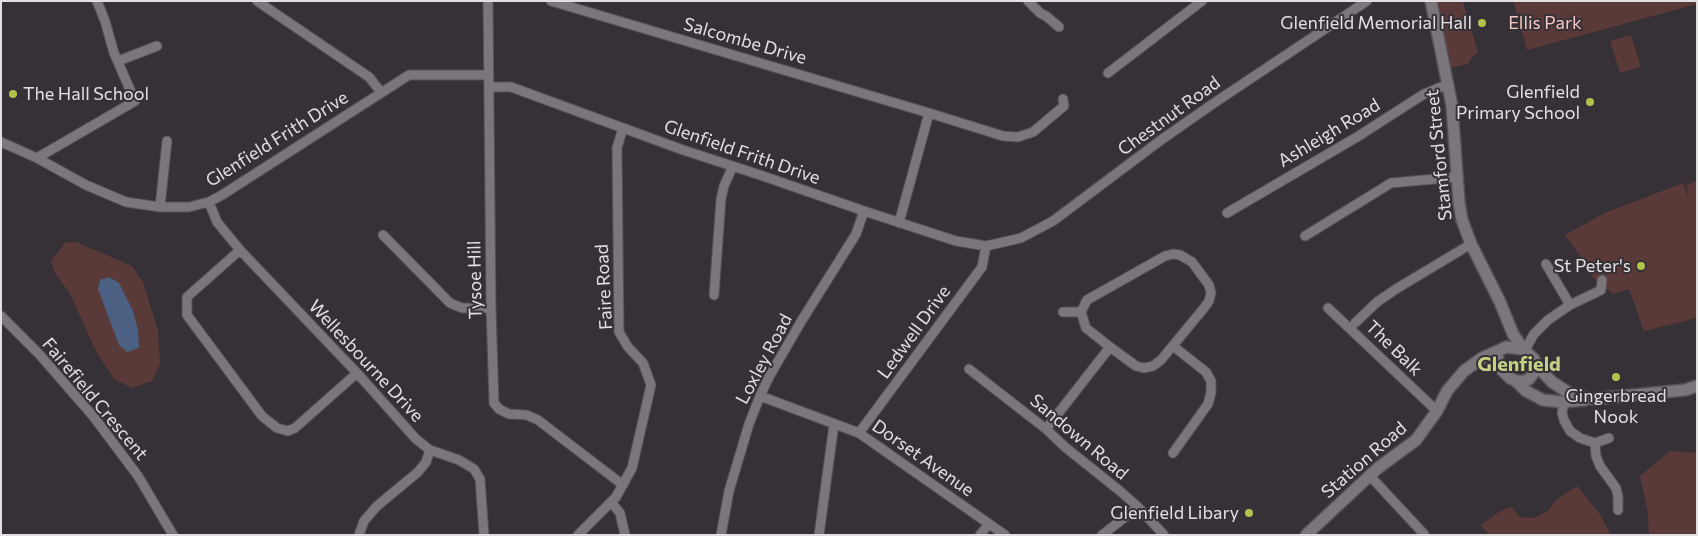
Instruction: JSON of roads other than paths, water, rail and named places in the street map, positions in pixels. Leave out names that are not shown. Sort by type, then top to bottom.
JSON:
[{"type":"street","points":[[38,158],[135,101],[111,43],[97,1]]},
{"type":"street","points":[[257,1],[369,77],[381,92]]},
{"type":"street","name":"Tysoe Hill","points":[[488,1],[491,308],[494,403],[499,409],[509,414],[527,415],[538,420],[623,485]]},
{"type":"street","name":"Salcombe Drive","points":[[550,1],[1003,136],[1018,137],[1033,132],[1064,106],[1063,99]]},
{"type":"street","points":[[1028,1],[1059,27]]},
{"type":"street","points":[[1108,73],[1202,1]]},
{"type":"street","name":"Chestnut Road","points":[[986,246],[1021,238],[1053,221],[1161,140],[1367,1]]},
{"type":"street","name":"Stamford Street","points":[[1431,1],[1449,86],[1454,121],[1457,177],[1462,220],[1471,244],[1500,302],[1509,326],[1524,349]]},
{"type":"street","points":[[118,61],[157,46]]},
{"type":"street","name":"Glenfield Frith Drive","points":[[1,142],[38,158],[86,185],[126,202],[160,207],[189,207],[209,202],[409,75],[488,74]]},
{"type":"street","name":"Ashleigh Road","points":[[1227,213],[1424,94],[1449,86]]},
{"type":"street","name":"Glenfield Frith Drive","points":[[488,87],[511,87],[623,128],[899,223],[956,241],[986,246]]},
{"type":"street","points":[[899,223],[929,113]]},
{"type":"street","name":"Faire Road","points":[[578,535],[616,497],[632,468],[651,385],[643,363],[628,347],[619,332],[617,148],[623,128]]},
{"type":"street","points":[[160,207],[167,141]]},
{"type":"street","points":[[714,295],[722,199],[724,186],[733,166]]},
{"type":"street","points":[[1305,236],[1391,183],[1457,177]]},
{"type":"street","name":"Wellesbourne Drive","points":[[209,202],[217,222],[240,250],[357,373],[416,439],[430,450],[459,460],[474,469],[480,479],[484,535]]},
{"type":"street","name":"Loxley Road","points":[[721,535],[729,491],[749,424],[760,396],[802,320],[856,234],[864,211]]},
{"type":"street","points":[[383,235],[450,303],[462,308],[491,308]]},
{"type":"street","points":[[1355,323],[1376,302],[1471,244]]},
{"type":"street","name":"Ledwell Drive","points":[[859,433],[982,267],[986,246]]},
{"type":"street","points":[[240,250],[187,297],[186,314],[262,416],[277,428],[288,431],[295,428],[357,373]]},
{"type":"street","points":[[1173,254],[1180,255],[1192,262],[1209,285],[1211,293],[1204,308],[1173,346],[1153,366],[1144,368],[1136,366],[1086,328],[1082,312],[1087,300],[1092,296],[1165,256],[1173,254]]},
{"type":"street","points":[[1546,264],[1570,305]]},
{"type":"street","points":[[1524,349],[1534,334],[1548,320],[1570,305],[1601,290],[1602,280]]},
{"type":"street","name":"The Balk","points":[[1328,308],[1437,411]]},
{"type":"street","points":[[1061,311],[1082,312]]},
{"type":"street","name":"Fairefield Crescent","points":[[1,316],[39,354],[93,416],[138,476],[173,535]]},
{"type":"street","points":[[1509,326],[1507,339],[1497,359],[1498,364],[1510,378],[1535,397],[1564,402],[1684,390],[1697,386]]},
{"type":"street","points":[[1173,346],[1206,372],[1210,381],[1211,393],[1208,404],[1173,453]]},
{"type":"street","points":[[1046,429],[1110,347]]},
{"type":"street","points":[[1501,350],[1513,347],[1524,349],[1534,359],[1536,365],[1561,393],[1564,402],[1562,413],[1570,431],[1580,438],[1595,443],[1609,438]]},
{"type":"street","name":"Station Road","points":[[1306,535],[1370,476],[1416,440],[1437,411],[1447,391],[1458,378],[1476,363],[1501,350]]},
{"type":"street","points":[[1476,363],[1498,364]]},
{"type":"street","points":[[1516,381],[1530,379],[1536,365]]},
{"type":"street","name":"Sandown Road","points":[[969,368],[1046,429],[1138,507],[1164,535]]},
{"type":"street","points":[[1552,382],[1574,395],[1592,399]]},
{"type":"street","name":"Dorset Avenue","points":[[760,396],[859,433],[1005,535]]},
{"type":"street","points":[[819,535],[834,424]]},
{"type":"street","points":[[1595,443],[1596,456],[1600,466],[1616,488],[1618,510]]},
{"type":"street","points":[[360,535],[364,521],[377,506],[418,472],[426,462],[430,450]]},
{"type":"street","points":[[1370,476],[1424,534]]},
{"type":"street","points":[[611,502],[620,513],[624,535]]},
{"type":"street","points":[[1102,535],[1138,507]]},
{"type":"street","points":[[980,535],[989,524]]},
{"type":"water","points":[[109,277],[119,283],[133,311],[138,330],[139,348],[127,352],[119,345],[98,289],[100,280]]},
{"type":"place","name":"Glenfield Memorial Hall","points":[[1482,23]]},
{"type":"place","name":"The Hall School","points":[[13,94]]},
{"type":"place","name":"Glenfield Primary School","points":[[1590,102]]},
{"type":"place","name":"St Peter's","points":[[1641,266]]},
{"type":"place","name":"Gingerbread Nook","points":[[1616,377]]},
{"type":"place","name":"Glenfield Libary","points":[[1249,513]]},
{"type":"district","name":"Glenfield","points":[[1519,364]]},
{"type":"park label","name":"Ellis Park","points":[[1545,23]]}]
